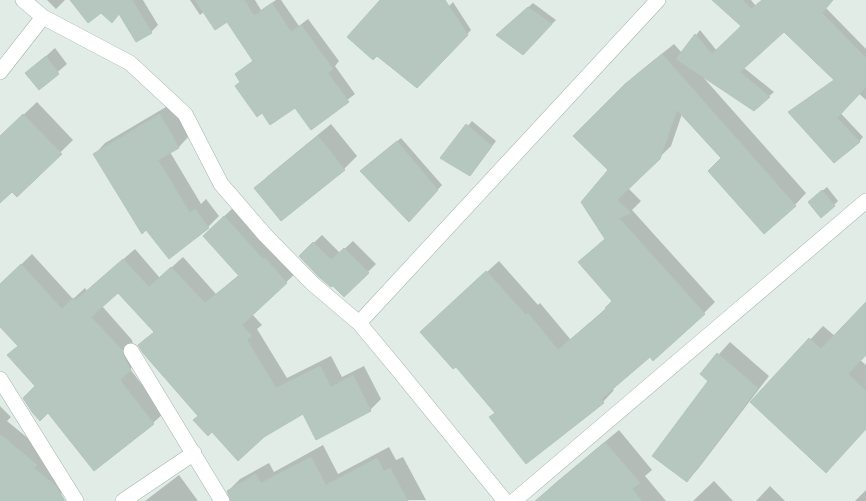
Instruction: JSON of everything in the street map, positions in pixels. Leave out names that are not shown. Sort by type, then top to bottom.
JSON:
[{"type":"street","points":[[23,0],[43,17],[130,62],[185,114],[221,184],[265,236],[313,284],[359,323],[505,501]]},
{"type":"street","points":[[359,323],[658,0]]},
{"type":"street","points":[[0,72],[43,17]]},
{"type":"street","points":[[514,501],[866,201]]},
{"type":"street","points":[[131,351],[222,501]]},
{"type":"street","points":[[0,379],[76,501]]},
{"type":"street","points":[[123,501],[194,453]]},
{"type":"building","points":[[70,0],[132,0],[152,33],[136,42],[119,14],[112,23],[101,13],[88,23]]},
{"type":"building","points":[[195,0],[244,0],[254,16],[272,3],[291,32],[301,25],[333,69],[328,73],[349,102],[311,130],[295,108],[270,125],[262,113],[257,117],[235,86],[240,82],[235,74],[253,61],[227,22],[215,30]]},
{"type":"building","points":[[380,0],[445,0],[468,35],[417,88],[377,56],[373,60],[347,37]]},
{"type":"building","points":[[712,0],[743,0],[751,9],[762,0],[833,0],[822,13],[866,58],[866,87],[837,118],[860,142],[834,163],[788,112],[834,80],[784,32],[740,72],[770,97],[754,111],[676,59],[695,34],[712,54],[741,26]]},
{"type":"building","points":[[528,7],[552,24],[523,55],[496,35]]},
{"type":"building","points":[[662,54],[796,206],[764,234],[708,171],[721,158],[677,110],[660,159],[617,200],[631,213],[619,218],[705,314],[653,361],[650,357],[601,399],[604,403],[526,464],[489,417],[495,413],[456,367],[453,369],[420,332],[486,271],[526,315],[528,313],[558,350],[606,309],[612,301],[578,262],[605,239],[581,202],[608,170],[573,136],[625,84]]},
{"type":"building","points":[[46,56],[59,74],[39,90],[25,73]]},
{"type":"building","points":[[23,114],[62,154],[17,197],[12,192],[0,203],[0,136]]},
{"type":"building","points":[[160,114],[179,148],[158,160],[190,213],[195,209],[209,228],[169,259],[146,230],[142,234],[93,154]]},
{"type":"building","points":[[466,124],[492,146],[470,176],[440,158]]},
{"type":"building","points":[[318,136],[345,170],[281,221],[254,188]]},
{"type":"building","points":[[397,141],[438,190],[409,222],[360,171]]},
{"type":"building","points":[[822,190],[835,206],[821,218],[808,202]]},
{"type":"building","points":[[224,216],[287,283],[242,325],[252,336],[247,340],[276,388],[320,366],[331,387],[353,375],[371,411],[316,440],[303,414],[264,437],[238,461],[212,432],[208,436],[193,420],[198,416],[143,353],[138,345],[154,332],[118,293],[91,317],[122,350],[123,356],[131,370],[120,380],[154,424],[94,471],[48,413],[40,421],[23,398],[35,386],[7,355],[18,346],[0,327],[0,284],[21,264],[62,309],[73,298],[76,300],[123,259],[149,287],[171,267],[205,303],[239,276],[203,236]]},
{"type":"building","points":[[313,242],[331,260],[344,248],[369,273],[344,297],[333,286],[331,287],[319,277],[299,256]]},
{"type":"building","points":[[866,302],[866,355],[848,374],[866,391],[866,429],[826,473],[750,402],[809,338],[821,349]]},
{"type":"building","points":[[717,353],[758,388],[687,482],[652,456],[708,381],[700,374]]},
{"type":"building","points":[[0,434],[37,465],[34,468],[56,486],[65,501],[0,501]]},
{"type":"building","points":[[605,442],[640,483],[632,489],[642,501],[535,501]]},
{"type":"building","points":[[311,457],[326,485],[377,458],[384,471],[390,468],[408,501],[231,501],[227,491],[256,474],[261,483]]}]
